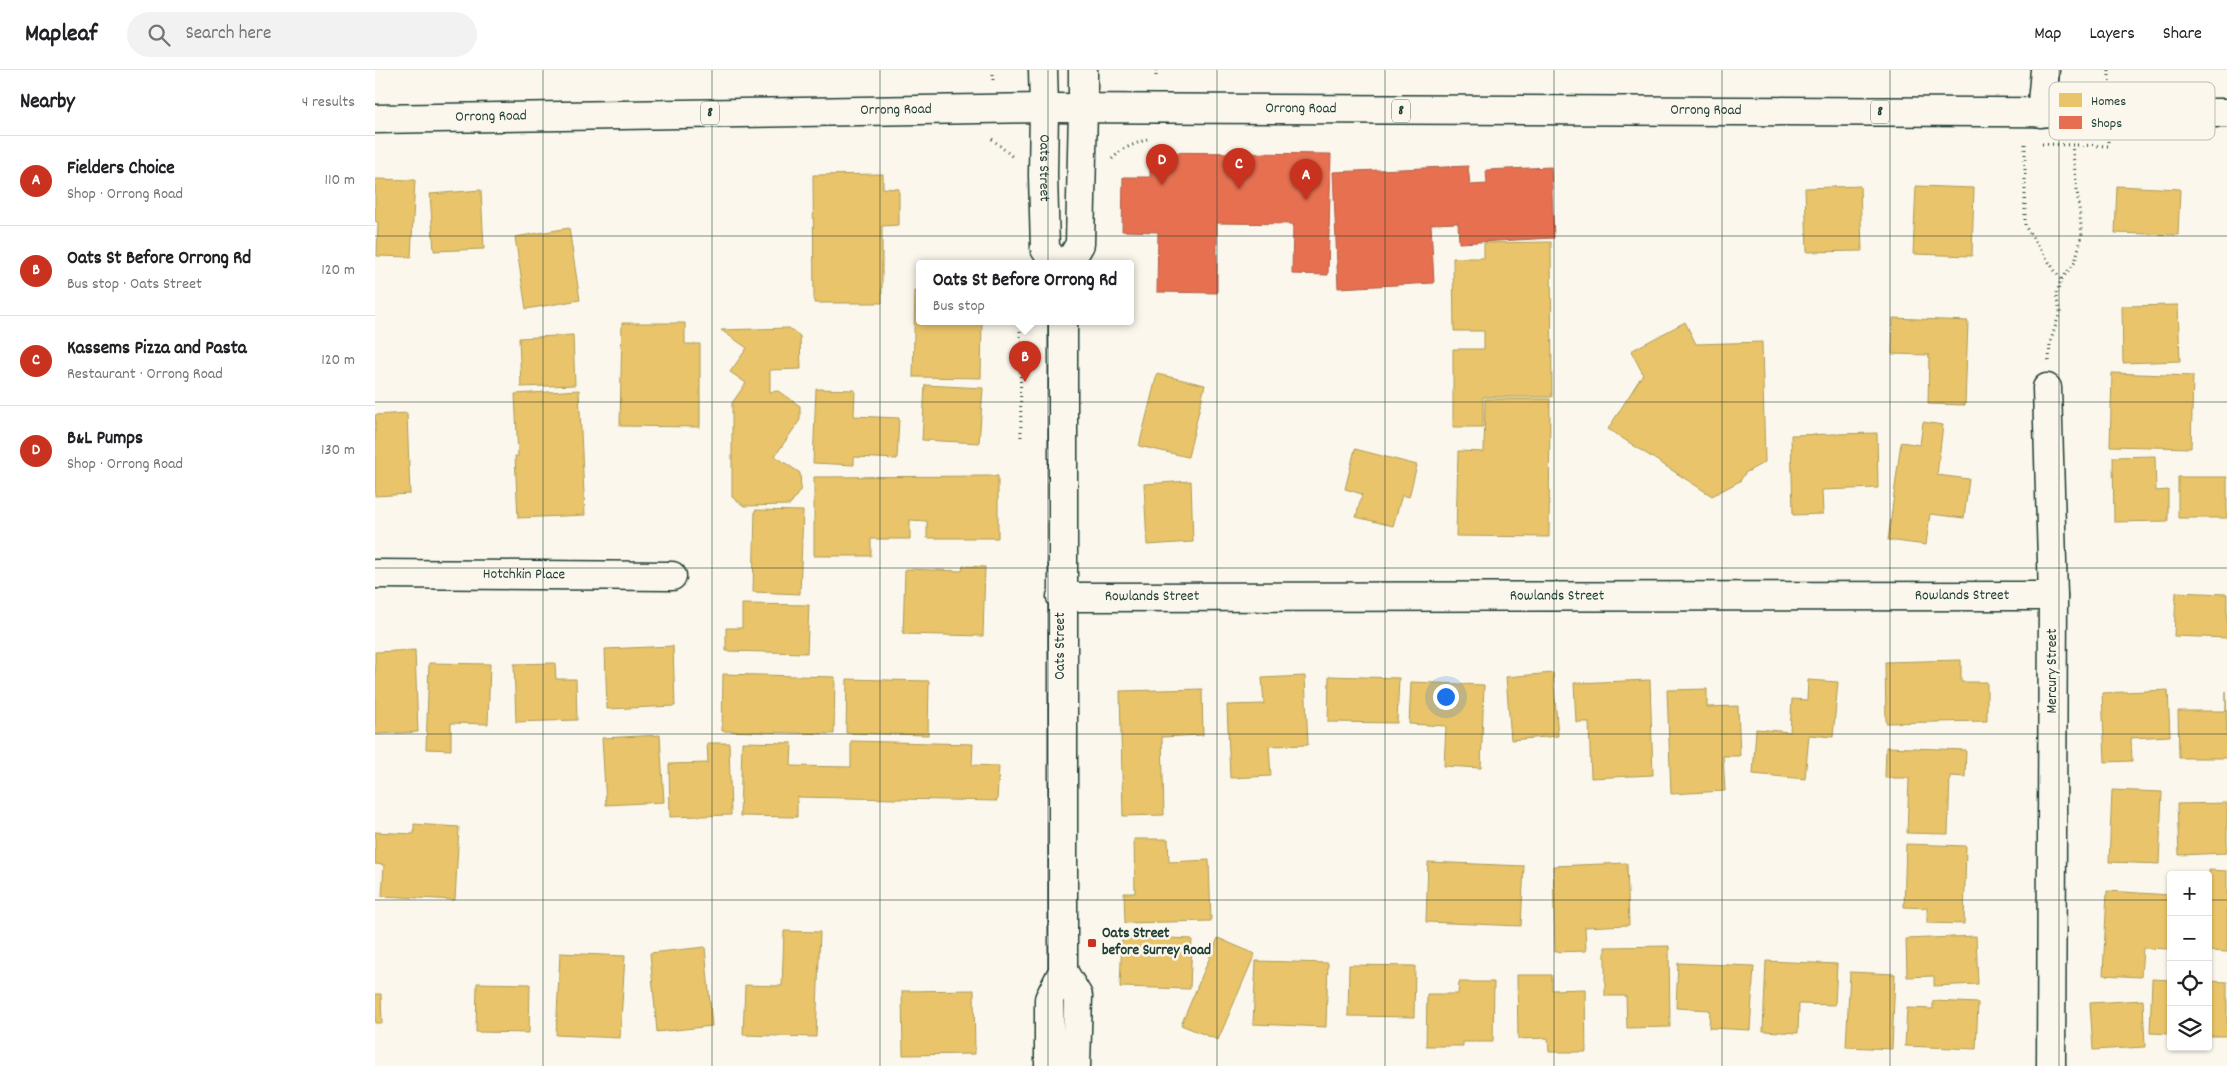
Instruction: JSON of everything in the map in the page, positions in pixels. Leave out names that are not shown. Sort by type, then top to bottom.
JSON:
[{"type":"main road","name":"Oats Street","points":[[1043,70],[1045,249],[1054,260]]},
{"type":"main road","points":[[1071,260],[1080,244],[1083,70]]},
{"type":"main road","points":[[2041,113],[2045,70]]},
{"type":"main road","name":"Orrong Road","points":[[375,119],[1044,108],[2049,113]]},
{"type":"main road","name":"Oats Street","points":[[1049,1066],[1049,999],[1063,971],[1061,597],[1063,325]]},
{"type":"main road","name":"Mercury Street","points":[[2047,388],[2053,596],[2051,1066]]},
{"type":"main road","name":"Hotchkin Place","points":[[375,574],[672,576]]},
{"type":"main road","name":"Rowlands Street","points":[[1061,597],[2053,596]]},
{"type":"main road","points":[[1063,971],[1078,996],[1076,1066]]},
{"type":"path","points":[[2061,280],[2025,226],[2025,144],[2108,146]]},
{"type":"path","points":[[2047,388],[2050,343],[2060,312],[2056,296],[2061,280],[2075,262],[2082,235],[2072,145]]},
{"type":"path","points":[[1020,325],[1021,438]]},
{"type":"building: Homes","points":[[883,174],[883,188],[899,189],[899,225],[882,226],[882,303],[814,303],[813,175]]},
{"type":"building: Homes","points":[[375,179],[415,180],[411,257],[377,256],[378,222],[375,221]]},
{"type":"building: Homes","points":[[1860,186],[1862,251],[1807,252],[1805,188]]},
{"type":"building: Homes","points":[[1916,186],[1974,188],[1972,256],[1913,254]]},
{"type":"building: Homes","points":[[2117,186],[2180,189],[2178,235],[2115,233]]},
{"type":"building: Homes","points":[[481,190],[484,249],[434,251],[430,194]]},
{"type":"building: Homes","points":[[569,228],[580,300],[526,309],[515,237]]},
{"type":"building: Homes","points":[[1551,242],[1552,397],[1483,397],[1483,427],[1453,427],[1453,349],[1484,349],[1484,331],[1454,331],[1453,258],[1484,258],[1484,243]]},
{"type":"building: Homes","points":[[915,291],[916,325],[982,325],[981,378],[913,377]]},
{"type":"building: Homes","points":[[2178,305],[2180,361],[2123,363],[2122,306]]},
{"type":"building: Homes","points":[[1893,318],[1968,321],[1965,405],[1928,404],[1929,355],[1892,354]]},
{"type":"building: Homes","points":[[1685,322],[1696,344],[1762,342],[1765,462],[1745,473],[1740,481],[1712,496],[1608,429],[1643,374],[1631,351]]},
{"type":"building: Homes","points":[[622,323],[685,323],[685,344],[700,344],[700,427],[620,426]]},
{"type":"building: Homes","points":[[789,328],[800,336],[801,369],[770,370],[770,392],[778,391],[800,406],[800,420],[775,456],[800,473],[801,489],[790,505],[744,506],[732,497],[732,403],[746,383],[730,372],[747,348],[721,330]]},
{"type":"building: Homes","points":[[573,335],[575,385],[521,387],[519,338]]},
{"type":"building: Homes","points":[[2112,373],[2193,376],[2191,448],[2110,446]]},
{"type":"building: Homes","points":[[1157,374],[1205,385],[1188,457],[1139,446]]},
{"type":"building: Homes","points":[[925,385],[983,388],[979,443],[922,440]]},
{"type":"building: Homes","points":[[816,389],[855,390],[854,416],[899,418],[897,459],[854,457],[854,465],[813,463]]},
{"type":"building: Homes","points":[[579,390],[585,515],[518,518],[515,394]]},
{"type":"building: Homes","points":[[1485,399],[1550,399],[1549,537],[1456,536],[1458,451],[1484,452]]},
{"type":"building: Homes","points":[[407,413],[410,494],[375,496],[375,415]]},
{"type":"building: Homes","points":[[1923,422],[1943,425],[1937,475],[1969,479],[1964,518],[1930,514],[1926,545],[1888,540],[1901,442],[1920,445]]},
{"type":"building: Homes","points":[[1877,433],[1878,488],[1822,490],[1823,514],[1793,515],[1791,435]]},
{"type":"building: Homes","points":[[1355,449],[1417,465],[1409,497],[1402,495],[1393,526],[1356,517],[1362,494],[1345,489]]},
{"type":"building: Homes","points":[[2155,456],[2156,491],[2168,490],[2168,521],[2114,522],[2113,457]]},
{"type":"building: Homes","points":[[998,476],[998,538],[927,538],[927,521],[910,520],[910,539],[871,539],[871,556],[814,556],[814,477]]},
{"type":"building: Homes","points":[[2178,477],[2227,477],[2227,518],[2178,518]]},
{"type":"building: Homes","points":[[1191,481],[1193,542],[1147,545],[1144,484]]},
{"type":"building: Homes","points":[[755,510],[803,511],[800,594],[753,592]]},
{"type":"building: Homes","points":[[963,566],[985,567],[983,636],[903,634],[905,569],[962,571]]},
{"type":"building: Homes","points":[[2176,592],[2227,594],[2227,638],[2174,636]]},
{"type":"building: Homes","points":[[742,604],[809,605],[807,653],[726,651],[726,628],[742,628]]},
{"type":"building: Homes","points":[[673,646],[675,706],[607,709],[605,649]]},
{"type":"building: Homes","points":[[415,650],[418,732],[375,734],[375,652]]},
{"type":"building: Homes","points":[[1961,660],[1961,682],[1987,682],[1987,721],[1886,723],[1885,662]]},
{"type":"building: Homes","points":[[429,663],[490,664],[488,724],[451,723],[451,750],[426,749]]},
{"type":"building: Homes","points":[[555,663],[556,679],[576,679],[577,720],[516,722],[514,664]]},
{"type":"building: Homes","points":[[1553,673],[1558,736],[1511,740],[1506,677]]},
{"type":"building: Homes","points":[[723,674],[835,677],[834,734],[722,731]]},
{"type":"building: Homes","points":[[1305,676],[1308,745],[1269,746],[1271,776],[1230,778],[1227,705],[1264,704],[1262,678]]},
{"type":"building: Homes","points":[[1329,676],[1399,678],[1397,723],[1328,722]]},
{"type":"building: Homes","points":[[847,679],[929,681],[928,735],[846,733]]},
{"type":"building: Homes","points":[[1650,680],[1653,775],[1591,778],[1589,722],[1576,722],[1574,683]]},
{"type":"building: Homes","points":[[1808,680],[1838,682],[1833,737],[1809,735],[1805,779],[1753,774],[1756,729],[1790,732],[1792,699],[1807,700]]},
{"type":"building: Homes","points":[[1411,682],[1484,685],[1481,768],[1444,766],[1446,726],[1409,724]]},
{"type":"building: Homes","points":[[1202,689],[1203,735],[1162,737],[1164,815],[1123,816],[1120,691]]},
{"type":"building: Homes","points":[[1707,689],[1707,707],[1738,706],[1740,756],[1723,756],[1725,791],[1671,794],[1667,690]]},
{"type":"building: Homes","points":[[2168,690],[2170,736],[2131,738],[2132,761],[2105,762],[2102,693]]},
{"type":"building: Homes","points":[[2226,691],[2227,758],[2179,758],[2178,711],[2226,711]]},
{"type":"building: Homes","points":[[660,735],[664,802],[606,805],[602,738]]},
{"type":"building: Homes","points":[[851,741],[973,744],[972,765],[999,766],[997,801],[797,797],[797,817],[740,816],[742,742],[792,743],[791,766],[851,767]]},
{"type":"building: Homes","points":[[707,743],[729,743],[731,815],[670,817],[669,764],[708,763]]},
{"type":"building: Homes","points":[[1886,747],[1966,750],[1965,777],[1950,776],[1948,834],[1907,833],[1909,778],[1885,778]]},
{"type":"building: Homes","points":[[2112,790],[2162,792],[2159,864],[2109,862]]},
{"type":"building: Homes","points":[[2227,803],[2227,853],[2179,855],[2177,804]]},
{"type":"building: Homes","points":[[414,824],[459,827],[455,900],[382,896],[384,865],[375,864],[375,832],[414,834]]},
{"type":"building: Homes","points":[[1134,839],[1168,839],[1169,862],[1209,860],[1211,921],[1125,923],[1124,893],[1135,893]]},
{"type":"building: Homes","points":[[1906,844],[1966,846],[1964,924],[1927,923],[1927,908],[1904,907]]},
{"type":"building: Homes","points":[[1428,862],[1524,866],[1521,926],[1426,922]]},
{"type":"building: Homes","points":[[1627,863],[1629,925],[1585,927],[1586,951],[1555,952],[1553,866]]},
{"type":"building: Homes","points":[[2209,870],[2227,871],[2227,952],[2212,951],[2212,871]]},
{"type":"building: Homes","points":[[2107,891],[2167,895],[2167,949],[2143,948],[2141,977],[2103,975]]},
{"type":"building: Homes","points":[[784,931],[820,932],[816,1037],[743,1035],[745,985],[782,986]]},
{"type":"building: Homes","points":[[1122,936],[1192,939],[1190,989],[1120,987]]},
{"type":"building: Homes","points":[[1976,936],[1978,984],[1934,986],[1934,976],[1907,977],[1906,939]]},
{"type":"building: Homes","points":[[1218,938],[1255,954],[1218,1040],[1181,1025]]},
{"type":"building: Homes","points":[[1669,946],[1670,1027],[1627,1028],[1626,996],[1605,996],[1605,947]]},
{"type":"building: Homes","points":[[705,947],[712,1026],[657,1032],[650,953]]},
{"type":"building: Homes","points":[[560,953],[625,956],[620,1038],[556,1035]]},
{"type":"building: Homes","points":[[1256,961],[1328,963],[1326,1027],[1253,1024]]},
{"type":"building: Homes","points":[[1766,961],[1837,964],[1835,1005],[1799,1004],[1798,1033],[1763,1031]]},
{"type":"building: Homes","points":[[1678,963],[1754,966],[1750,1030],[1709,1028],[1710,1010],[1676,1008]]},
{"type":"building: Homes","points":[[1349,965],[1415,966],[1414,1017],[1348,1016]]},
{"type":"building: Homes","points":[[1850,972],[1895,974],[1892,1049],[1846,1047]]},
{"type":"building: Homes","points":[[1517,975],[1552,975],[1552,990],[1585,989],[1586,1052],[1549,1052],[1548,1038],[1518,1039]]},
{"type":"building: Homes","points":[[2152,979],[2167,980],[2167,1034],[2150,1033]]},
{"type":"building: Homes","points":[[2212,981],[2227,982],[2227,1036],[2212,1036]]},
{"type":"building: Homes","points":[[1459,982],[1494,982],[1493,1042],[1463,1042],[1463,1046],[1426,1046],[1427,994],[1458,994]]},
{"type":"building: Homes","points":[[477,983],[530,984],[529,1033],[476,1032]]},
{"type":"building: Homes","points":[[974,990],[975,1054],[903,1055],[902,991]]},
{"type":"building: Homes","points":[[375,994],[381,994],[382,1023],[375,1023]]},
{"type":"building: Homes","points":[[2143,1000],[2145,1047],[2093,1050],[2090,1003]]},
{"type":"building: Homes","points":[[1933,1001],[1978,1003],[1976,1049],[1905,1046],[1907,1008],[1933,1009]]},
{"type":"building: Shops","points":[[1150,152],[1331,154],[1328,275],[1292,274],[1293,224],[1217,223],[1217,293],[1157,292],[1158,232],[1122,231],[1123,177],[1150,177]]},
{"type":"building: Shops","points":[[1468,166],[1470,185],[1487,184],[1486,170],[1551,167],[1554,238],[1459,243],[1458,223],[1431,224],[1434,283],[1338,288],[1333,172]]},
{"type":"place","name":"B&L Pumps","points":[[1162,185]]},
{"type":"place","name":"Kassems Pizza and Pasta","points":[[1239,189]]},
{"type":"place","name":"Fielders Choice","points":[[1306,200]]},
{"type":"place","name":"Oats St Before Orrong Rd","points":[[1025,382]]},
{"type":"place","name":"Oats Street before Surrey Road","points":[[1092,943]]}]
